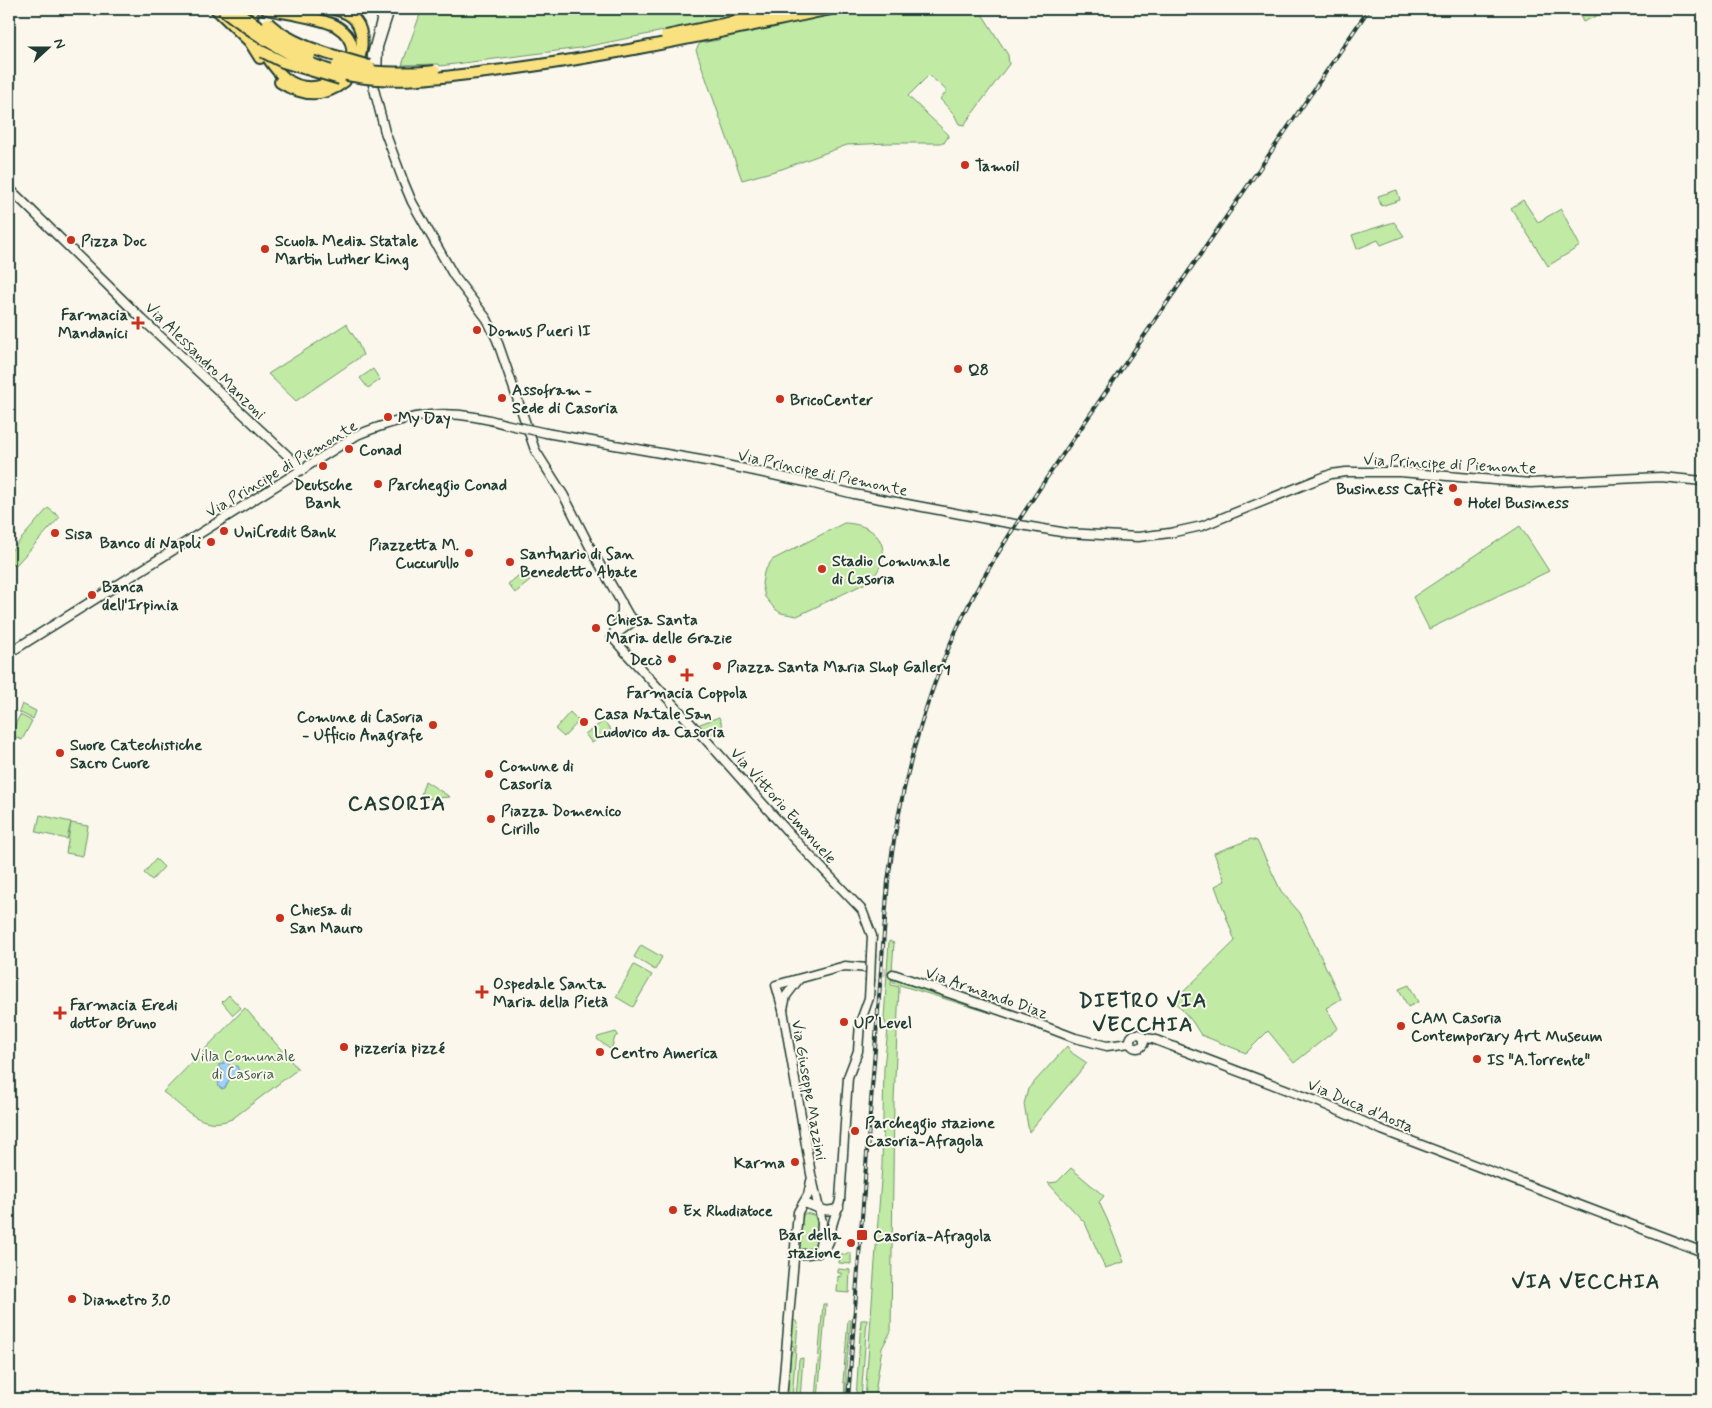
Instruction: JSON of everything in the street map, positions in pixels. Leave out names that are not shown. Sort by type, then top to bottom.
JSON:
[{"type":"highway","points":[[216,9],[250,42],[268,70],[279,81],[291,89],[313,94],[350,77],[357,66],[362,40],[360,29],[355,20],[345,12],[334,9]]},
{"type":"highway","points":[[222,9],[252,32],[303,60],[359,77],[397,81]]},
{"type":"highway","points":[[234,9],[255,24],[305,53],[343,67],[360,70],[424,73],[538,59],[656,38],[795,9]]},
{"type":"highway","points":[[253,9],[253,26],[257,40],[276,70],[287,80],[312,87],[329,87],[351,63],[351,45],[342,31],[335,26],[266,9]]},
{"type":"highway","points":[[262,9],[262,14],[268,23],[276,30],[308,47],[384,71]]},
{"type":"highway","points":[[263,52],[283,62],[343,79],[371,82],[424,80],[540,65],[683,40],[831,9]]},
{"type":"street","name":"Via Vittorio Emanuele","points":[[386,9],[372,55],[371,72],[385,132],[412,202],[454,276],[487,319],[497,340],[536,450],[564,496],[591,549],[622,602],[626,619],[612,637],[796,841],[862,910],[870,928],[872,954],[869,998],[860,1023],[858,1052],[848,1077],[839,1207]]},
{"type":"street","name":"Via Alessandro Manzoni","points":[[9,188],[91,269],[303,470]]},
{"type":"street","name":"Via Principe di Piemonte","points":[[9,654],[358,435],[400,420],[426,415],[449,413],[468,415],[546,433],[712,462],[860,495],[1067,533],[1138,537],[1202,526],[1332,474],[1346,472],[1400,472],[1530,483],[1661,477],[1688,480]]},
{"type":"street","points":[[1688,480],[1703,481]]},
{"type":"street","points":[[1688,480],[1703,485]]},
{"type":"street","points":[[799,979],[845,966],[867,968]]},
{"type":"street","name":"Via Armando Diaz","points":[[892,974],[1025,1019],[1074,1038],[1107,1046],[1130,1043]]},
{"type":"street","name":"Via Giuseppe Mazzini","points":[[799,979],[776,985],[783,1010],[811,1174],[819,1209],[822,1240],[818,1253]]},
{"type":"street","name":"Via Giuseppe Mazzini","points":[[783,1010],[786,996],[799,979]]},
{"type":"street","name":"Via Duca d'Aosta","points":[[1130,1043],[1133,1047],[1140,1048],[1144,1045],[1144,1038],[1153,1039],[1306,1096],[1382,1130],[1703,1252]]},
{"type":"street","name":"Via Giuseppe Mazzini","points":[[782,1399],[798,1212],[804,1203],[810,1186],[811,1174]]},
{"type":"street","points":[[804,1203],[829,1211],[839,1207]]},
{"type":"street","points":[[794,1254],[808,1255],[818,1253],[826,1246],[830,1241],[832,1224],[839,1207]]},
{"type":"green space","points":[[422,9],[772,9],[580,48],[440,66],[439,64],[402,65]]},
{"type":"green space","points":[[860,9],[979,9],[1008,55],[1009,64],[964,125],[959,124],[954,114],[940,99],[947,91],[929,75],[908,96],[949,135],[944,143],[847,145],[782,169],[742,180],[696,50],[700,43],[719,40],[720,36],[805,17],[806,20]]},
{"type":"green space","points":[[1577,9],[1612,9],[1583,22]]},
{"type":"green space","points":[[1397,190],[1400,200],[1381,206],[1378,196]]},
{"type":"green space","points":[[1523,200],[1538,222],[1561,209],[1580,246],[1548,266],[1511,208]]},
{"type":"green space","points":[[1394,222],[1404,236],[1381,245],[1378,240],[1357,249],[1352,235]]},
{"type":"green space","points":[[346,324],[363,355],[296,401],[268,374]]},
{"type":"green space","points":[[373,369],[380,380],[368,388],[360,378]]},
{"type":"green space","points":[[48,508],[60,517],[15,566],[9,561],[9,553]]},
{"type":"green space","name":"Stadio Comunale di Casoria","points":[[844,523],[867,529],[875,534],[881,542],[882,560],[878,571],[870,581],[797,616],[781,613],[775,609],[765,597],[762,584],[764,572],[772,560]]},
{"type":"green space","points":[[1520,526],[1549,571],[1429,629],[1413,597]]},
{"type":"green space","points":[[523,572],[530,581],[515,593],[508,584]]},
{"type":"green space","points":[[22,704],[36,711],[33,719],[19,712]]},
{"type":"green space","points":[[570,712],[579,721],[564,737],[555,729]]},
{"type":"green space","points":[[20,715],[32,721],[22,740],[10,735]]},
{"type":"green space","points":[[719,717],[724,730],[707,735],[699,726],[700,724]]},
{"type":"green space","points":[[604,721],[611,730],[592,743],[585,734]]},
{"type":"green space","points":[[425,781],[450,797],[420,798]]},
{"type":"green space","points":[[40,815],[71,822],[67,839],[36,832]]},
{"type":"green space","points":[[71,823],[88,826],[83,856],[66,853]]},
{"type":"green space","points":[[1251,839],[1257,841],[1281,891],[1300,913],[1341,999],[1326,1008],[1338,1028],[1294,1063],[1268,1031],[1246,1053],[1201,1035],[1192,1021],[1174,1001],[1235,941],[1215,886],[1225,881],[1214,853]]},
{"type":"green space","points":[[156,859],[164,867],[152,880],[144,873]]},
{"type":"green space","points":[[889,941],[894,943],[891,985],[899,987],[894,1101],[891,1331],[882,1348],[874,1399],[865,1399],[882,1166],[884,1068],[888,1029],[884,1019]]},
{"type":"green space","points":[[641,945],[662,957],[655,970],[634,957]]},
{"type":"green space","points":[[634,965],[652,975],[633,1007],[616,997]]},
{"type":"green space","points":[[893,979],[991,1013],[893,983]]},
{"type":"green space","points":[[1409,985],[1418,1002],[1408,1007],[1399,989]]},
{"type":"green space","points":[[229,995],[241,1008],[233,1015],[222,1002]]},
{"type":"green space","name":"Villa Comunale di Casoria","points":[[245,1008],[298,1069],[232,1119],[221,1122],[203,1120],[187,1111],[163,1092]]},
{"type":"green space","points":[[616,1032],[618,1035],[615,1037],[611,1050],[597,1039],[598,1037]]},
{"type":"green space","points":[[1067,1046],[1072,1053],[1087,1063],[1029,1132],[1024,1104],[1028,1089]]},
{"type":"green space","points":[[1071,1168],[1104,1196],[1099,1202],[1124,1262],[1105,1268],[1085,1223],[1048,1183],[1057,1182]]},
{"type":"green space","points":[[805,1213],[814,1215],[818,1225],[815,1245],[807,1252],[799,1251],[798,1248],[801,1218]]},
{"type":"green space","points":[[840,1253],[846,1255],[851,1253],[851,1264],[839,1263]]},
{"type":"green space","points":[[838,1269],[850,1270],[849,1293],[837,1292],[838,1276],[841,1277]]},
{"type":"green space","points":[[823,1304],[826,1304],[818,1399],[813,1399],[815,1398]]},
{"type":"green space","points":[[793,1319],[798,1323],[792,1399],[787,1399],[791,1351],[794,1351],[794,1346],[791,1345]]},
{"type":"green space","points":[[848,1320],[851,1320],[846,1369],[846,1399],[844,1399],[845,1383],[843,1382]]},
{"type":"green space","points":[[861,1320],[867,1320],[861,1399],[856,1399]]},
{"type":"green space","points":[[803,1358],[800,1399],[796,1399],[799,1359]]},
{"type":"water","points":[[225,1059],[230,1066],[237,1066],[239,1071],[230,1078],[225,1088],[222,1089],[218,1083],[223,1079],[224,1072],[218,1065],[223,1064]]},
{"type":"tunnel","points":[[867,968],[893,974]]},
{"type":"railway","points":[[848,1399],[888,881],[899,812],[915,744],[937,678],[964,614],[1015,527],[1061,457],[1369,9]]},
{"type":"place","name":"Tamoil","points":[[965,165]]},
{"type":"place","name":"Pizza Doc","points":[[71,240]]},
{"type":"place","name":"Scuola Media Statale Martin Luther King","points":[[265,249]]},
{"type":"place","name":"Farmacia Mandanici","points":[[138,323]]},
{"type":"place","name":"Domus Pueri II","points":[[477,330]]},
{"type":"place","name":"Q8","points":[[958,369]]},
{"type":"place","name":"Assofram - Sede di Casoria","points":[[502,398]]},
{"type":"place","name":"BricoCenter","points":[[780,399]]},
{"type":"place","name":"My Day","points":[[388,417]]},
{"type":"place","name":"Conad","points":[[349,449]]},
{"type":"place","name":"Deutsche Bank","points":[[323,466]]},
{"type":"place","name":"Parcheggio Conad","points":[[378,484]]},
{"type":"place","name":"Business Caffè","points":[[1453,488]]},
{"type":"place","name":"Hotel Business","points":[[1458,502]]},
{"type":"place","name":"UniCredit Bank","points":[[224,531]]},
{"type":"place","name":"Sisa","points":[[55,533]]},
{"type":"place","name":"Banco di Napoli","points":[[211,542]]},
{"type":"place","name":"Piazzetta M. Cuccurullo","points":[[469,553]]},
{"type":"place","name":"Santuario di San Benedetto Abate","points":[[510,562]]},
{"type":"place","name":"Stadio Comunale di Casoria","points":[[822,569]]},
{"type":"place","name":"Banca dell'Irpinia","points":[[92,595]]},
{"type":"place","name":"Chiesa Santa Maria delle Grazie","points":[[596,628]]},
{"type":"place","name":"Decò","points":[[672,659]]},
{"type":"place","name":"Piazza Santa Maria Shop Gallery","points":[[717,666]]},
{"type":"place","name":"Farmacia Coppola","points":[[687,675]]},
{"type":"place","name":"Casa Natale San Ludovico da Casoria","points":[[584,722]]},
{"type":"place","name":"Comune di Casoria - Ufficio Anagrafe","points":[[433,725]]},
{"type":"place","name":"Suore Catechistiche Sacro Cuore","points":[[60,753]]},
{"type":"place","name":"Comune di Casoria","points":[[489,774]]},
{"type":"place","name":"Piazza Domenico Cirillo","points":[[491,819]]},
{"type":"place","name":"Chiesa di San Mauro","points":[[280,918]]},
{"type":"place","name":"Ospedale Santa Maria della Pietà","points":[[482,992]]},
{"type":"place","name":"Farmacia Eredi dottor Bruno","points":[[60,1013]]},
{"type":"place","name":"UP Level","points":[[844,1022]]},
{"type":"place","name":"CAM Casoria Contemporary Art Museum","points":[[1401,1026]]},
{"type":"place","name":"pizzeria pizzé","points":[[344,1047]]},
{"type":"place","name":"Centro America","points":[[600,1052]]},
{"type":"place","name":"IS \"A.Torrente\"","points":[[1477,1059]]},
{"type":"place","name":"Parcheggio stazione Casoria-Afragola","points":[[855,1131]]},
{"type":"place","name":"Karma","points":[[795,1162]]},
{"type":"place","name":"Ex Rhodiatoce","points":[[673,1210]]},
{"type":"place","name":"Casoria-Afragola","points":[[862,1235]]},
{"type":"place","name":"Bar della stazione","points":[[851,1243]]},
{"type":"place","name":"Diametro 3.0","points":[[72,1299]]},
{"type":"district","name":"CASORIA","points":[[397,803]]},
{"type":"district","name":"DIETRO VIA VECCHIA","points":[[1143,1012]]},
{"type":"district","name":"VIA VECCHIA","points":[[1586,1281]]}]
